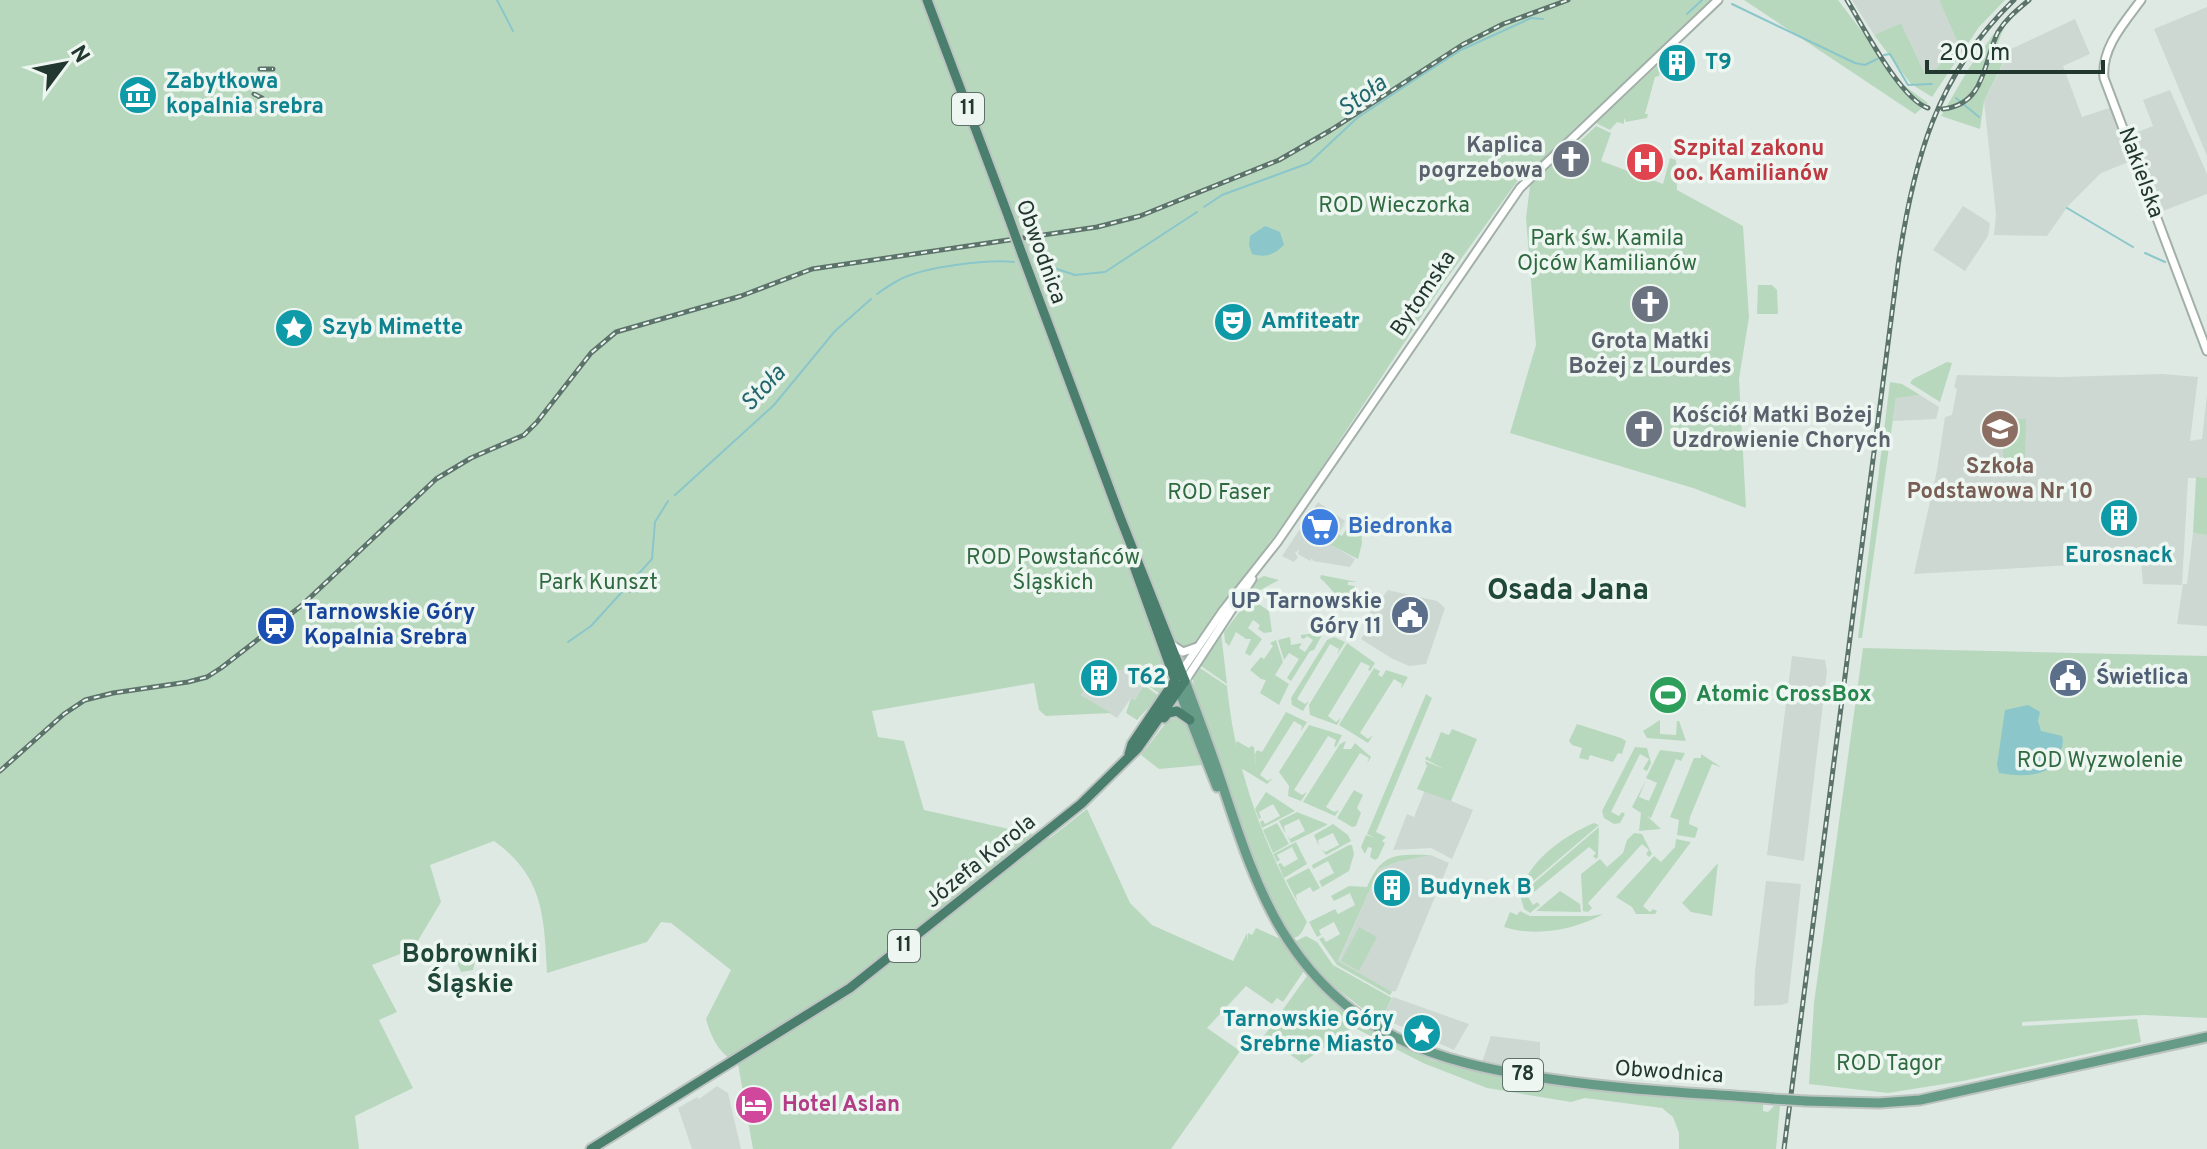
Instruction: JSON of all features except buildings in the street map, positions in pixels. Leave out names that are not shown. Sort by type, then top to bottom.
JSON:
[{"type":"highway","name":"Obwodnica","points":[[927,0],[1120,517],[1171,645],[1180,681]]},
{"type":"highway","name":"Obwodnica","points":[[1120,517],[1140,584],[1180,681]]},
{"type":"highway","name":"Józefa Korola","points":[[596,1148],[867,976],[1081,804],[1138,748],[1158,722],[1180,681]]},
{"type":"highway","name":"Józefa Korola","points":[[1129,754],[1132,744],[1180,681]]},
{"type":"highway","points":[[1158,722],[1168,713],[1177,711],[1190,720]]},
{"type":"main road","name":"Obwodnica","points":[[1180,681],[1190,720],[1268,905],[1290,942],[1306,964],[1354,1011],[1402,1041],[1435,1055],[1469,1066],[1520,1075],[1655,1092],[1879,1103],[1920,1100],[2207,1037]]},
{"type":"main road","name":"Obwodnica","points":[[1180,681],[1237,830]]},
{"type":"street","name":"Bytomska","points":[[1180,681],[1520,188],[1718,0]]},
{"type":"street","name":"Nakielska","points":[[2141,0],[2108,50],[2103,63],[2104,78],[2207,351]]},
{"type":"street","name":"Bytomska","points":[[1180,681],[1199,646],[1258,567]]},
{"type":"street","points":[[1171,645],[1183,652],[1199,646]]},
{"type":"shaded area","points":[[1852,0],[1939,0],[1957,41],[1937,68],[1925,74],[1901,23],[1874,35]]},
{"type":"shaded area","points":[[2207,7],[2207,156],[2154,29]]},
{"type":"shaded area","points":[[2075,19],[2090,54],[2063,66],[2082,117],[2112,107],[2131,161],[2101,173],[2068,206],[2047,236],[1994,235],[1996,215],[1984,101],[2011,49]]},
{"type":"shaded area","points":[[2170,90],[2207,174],[2207,194],[2163,211],[2132,134],[2153,126],[2143,100]]},
{"type":"shaded area","points":[[1963,206],[1990,223],[1988,236],[1965,271],[1933,250]]},
{"type":"shaded area","points":[[2163,374],[2198,377],[2190,441],[2202,439],[2207,395],[2207,478],[2188,478],[2182,585],[2143,584],[2141,561],[1914,574],[1937,470],[1945,417],[1952,415],[1957,375],[2061,377]]},
{"type":"shaded area","points":[[1920,395],[1939,407],[1936,419],[1893,421],[1896,397]]},
{"type":"shaded area","points":[[1318,502],[1345,521],[1330,544],[1355,559],[1350,567],[1313,561],[1312,558],[1310,561],[1298,554],[1299,549],[1294,562],[1282,556]]},
{"type":"shaded area","points":[[2193,533],[2207,535],[2207,626],[2177,624],[2183,584],[2187,584]]},
{"type":"shaded area","points":[[1388,590],[1437,601],[1445,608],[1426,664],[1409,666],[1361,639],[1370,626],[1364,620]]},
{"type":"shaded area","points":[[1792,656],[1825,660],[1827,671],[1804,861],[1767,855]]},
{"type":"shaded area","points":[[1097,662],[1156,662],[1141,682],[1144,685],[1135,700],[1131,698],[1117,718],[1081,695]]},
{"type":"shaded area","points":[[1425,790],[1473,810],[1452,859],[1431,848],[1393,850],[1407,814],[1414,817]]},
{"type":"shaded area","points":[[1431,855],[1449,863],[1396,991],[1389,992],[1338,962],[1379,869]]},
{"type":"shaded area","points":[[1766,881],[1801,884],[1788,1003],[1754,1006],[1755,971]]},
{"type":"shaded area","points":[[1393,997],[1469,1024],[1454,1050],[1382,1018]]},
{"type":"shaded area","points":[[1491,1036],[1540,1042],[1540,1069],[1482,1062]]},
{"type":"shaded area","points":[[717,1086],[728,1093],[741,1149],[692,1149],[678,1108],[697,1097],[699,1099]]},
{"type":"green space","points":[[0,0],[1712,0],[1559,143],[1571,150],[1596,126],[1611,133],[1601,161],[1663,184],[1670,158],[1676,160],[1677,190],[1743,226],[1749,317],[1739,379],[1746,508],[1693,488],[1510,433],[1536,345],[1526,218],[1530,186],[1521,176],[1445,281],[1299,502],[1181,666],[1162,665],[1164,672],[1160,694],[1142,681],[1147,675],[1147,683],[1150,684],[1149,674],[1153,665],[1100,673],[1090,681],[1081,695],[1111,713],[1046,716],[1039,710],[1034,683],[872,711],[878,737],[904,741],[924,810],[1050,838],[1087,809],[1130,903],[1152,925],[1233,961],[1247,933],[1247,943],[1248,933],[1252,935],[1256,928],[1296,946],[1294,942],[1306,936],[1317,942],[1333,965],[1392,998],[1380,1022],[1323,978],[1310,962],[1283,1002],[1277,998],[1272,1004],[1246,986],[1207,1028],[1240,1051],[1171,1149],[753,1149],[738,1064],[717,1045],[706,1019],[731,970],[671,923],[661,922],[647,942],[547,973],[542,916],[532,884],[511,855],[494,841],[430,865],[441,902],[413,949],[372,965],[397,1012],[379,1020],[413,1088],[355,1116],[359,1149],[0,1149]]},
{"type":"green space","points":[[1744,0],[1838,0],[1902,84],[1928,103],[1915,114]]},
{"type":"green space","points":[[1939,0],[2005,0],[1979,27],[1932,97],[1911,84],[1874,35],[1901,23],[1925,74],[1937,68],[1957,41]]},
{"type":"green space","points":[[2005,25],[1996,48],[2005,59],[1984,101],[1980,129],[1941,116],[1969,68],[1998,28]]},
{"type":"green space","points":[[1659,64],[1659,76],[1655,77],[1645,114],[1648,114],[1647,118],[1626,122],[1624,118],[1624,124],[1617,122],[1610,130],[1596,123]]},
{"type":"green space","points":[[1758,285],[1772,285],[1777,290],[1778,314],[1757,314]]},
{"type":"green space","points":[[1947,362],[1952,363],[1940,402],[1910,383],[1913,379]]},
{"type":"green space","points":[[1890,382],[1902,384],[1920,395],[1896,398],[1862,638],[1858,638]]},
{"type":"green space","points":[[2003,419],[2026,419],[2025,458],[2003,458]]},
{"type":"green space","points":[[2196,477],[2207,478],[2207,535],[2193,533]]},
{"type":"green space","points":[[1357,513],[1360,515],[1362,543],[1358,559],[1329,544],[1347,520],[1338,534],[1342,536]]},
{"type":"green space","points":[[1321,575],[1357,582],[1348,582],[1348,585],[1355,586],[1345,602],[1347,605],[1320,578]]},
{"type":"green space","points":[[1264,576],[1279,580],[1245,598],[1221,633],[1227,684],[1201,666],[1214,644],[1199,664],[1256,580]]},
{"type":"green space","points":[[1250,598],[1269,611],[1272,632],[1264,633],[1253,620],[1248,628],[1262,639],[1250,656],[1245,653],[1251,639],[1236,632],[1229,646],[1225,642],[1224,632]]},
{"type":"green space","points":[[1301,635],[1322,635],[1291,681],[1287,678],[1299,659],[1289,653],[1284,660],[1278,640],[1290,637],[1291,645],[1302,643],[1299,648],[1305,652],[1313,640],[1307,636],[1301,638]]},
{"type":"green space","points":[[1334,637],[1345,642],[1337,655],[1339,649],[1330,644],[1297,699],[1305,704],[1309,701],[1303,711],[1292,705],[1291,698],[1327,640]]},
{"type":"green space","points":[[1276,640],[1283,662],[1275,675],[1289,684],[1279,705],[1260,693],[1266,680],[1250,670],[1261,657],[1264,659],[1273,646],[1270,643]]},
{"type":"green space","points":[[1347,643],[1375,663],[1370,671],[1370,666],[1361,662],[1328,716],[1336,722],[1341,718],[1337,725],[1310,715],[1309,705]]},
{"type":"green space","name":"ROD Wyzwolenie","points":[[1863,648],[2207,656],[2207,1018],[2144,1015],[2022,1022],[2022,1026],[2137,1019],[2141,1042],[1963,1081],[1888,1093],[1809,1084],[1814,1003]]},
{"type":"green space","points":[[1200,668],[1227,686],[1237,748],[1254,808],[1278,866],[1307,922],[1295,938],[1282,923],[1251,852],[1194,689],[1193,679]]},
{"type":"green space","points":[[1374,668],[1380,671],[1378,675],[1382,677],[1386,670],[1408,677],[1401,689],[1402,684],[1394,679],[1360,733],[1368,739],[1373,735],[1368,743],[1339,725]]},
{"type":"green space","points":[[1144,685],[1159,696],[1137,720],[1126,713],[1131,698],[1135,700]]},
{"type":"green space","points":[[1426,694],[1432,698],[1376,832],[1386,837],[1375,860],[1370,857],[1372,848],[1368,847],[1365,854],[1361,847],[1366,835],[1375,838],[1367,834]]},
{"type":"green space","points":[[1286,712],[1307,722],[1301,731],[1302,726],[1294,721],[1260,775],[1268,781],[1273,778],[1267,784],[1241,768],[1236,743],[1254,747],[1257,776],[1255,754],[1257,750],[1262,752]]},
{"type":"green space","points":[[1176,718],[1187,725],[1203,765],[1159,769],[1141,755],[1168,720]]},
{"type":"green space","points":[[1660,720],[1660,734],[1676,735],[1679,721],[1686,741],[1647,738],[1643,731]]},
{"type":"green space","points":[[1577,724],[1626,741],[1622,754],[1618,753],[1613,762],[1590,755],[1588,760],[1579,758],[1582,748],[1569,741]]},
{"type":"green space","points":[[1309,725],[1342,735],[1336,747],[1336,740],[1328,736],[1294,790],[1302,795],[1307,792],[1301,801],[1288,796],[1289,786],[1279,772]]},
{"type":"green space","points":[[1452,729],[1477,739],[1451,801],[1417,789],[1427,766],[1425,761],[1444,769],[1425,759],[1427,756],[1430,759],[1441,732],[1449,735]]},
{"type":"green space","points":[[1346,741],[1343,749],[1351,749],[1355,743],[1371,757],[1367,764],[1369,758],[1360,753],[1326,807],[1334,812],[1339,810],[1335,816],[1303,802],[1340,744]]},
{"type":"green space","points":[[1635,747],[1647,748],[1651,763],[1647,771],[1643,769],[1649,759],[1640,754],[1611,812],[1619,816],[1622,812],[1625,814],[1620,823],[1614,824],[1604,818],[1602,811]]},
{"type":"green space","points":[[1660,750],[1685,753],[1681,761],[1676,759],[1651,818],[1647,816],[1661,829],[1639,831],[1641,813],[1632,807],[1646,780],[1639,797],[1649,801],[1657,783],[1646,778]]},
{"type":"green space","points":[[1701,754],[1721,767],[1712,764],[1690,817],[1689,824],[1698,828],[1695,838],[1677,835],[1679,820],[1670,817],[1694,758],[1701,758]]},
{"type":"green space","points":[[1354,790],[1363,795],[1357,808],[1361,813],[1356,826],[1352,827],[1337,818]]},
{"type":"green space","points":[[1266,792],[1295,811],[1262,828],[1260,822],[1263,820],[1265,824],[1280,816],[1273,804],[1259,812],[1259,819],[1255,809]]},
{"type":"green space","points":[[1297,812],[1327,825],[1291,843],[1287,835],[1290,839],[1305,831],[1299,819],[1284,826],[1285,833],[1279,821]]},
{"type":"green space","points":[[1277,823],[1289,844],[1273,853],[1263,830]]},
{"type":"green space","points":[[1594,823],[1599,825],[1518,894],[1531,871],[1548,851]]},
{"type":"green space","points":[[1333,824],[1351,841],[1326,855],[1321,849],[1325,852],[1339,845],[1333,833],[1318,840],[1319,846],[1314,835]]},
{"type":"green space","points":[[1599,827],[1598,857],[1593,856],[1596,853],[1589,847],[1528,897],[1533,905],[1537,902],[1540,905],[1530,913],[1524,909],[1520,895]]},
{"type":"green space","points":[[1634,833],[1642,834],[1652,854],[1649,857],[1646,854],[1649,850],[1642,844],[1588,903],[1592,908],[1588,912],[1583,911],[1581,874],[1600,859],[1607,867],[1623,853],[1627,840]]},
{"type":"green space","points":[[1676,839],[1691,842],[1643,906],[1650,912],[1653,909],[1657,911],[1655,914],[1636,914],[1632,907],[1616,897],[1654,856],[1661,862],[1675,847]]},
{"type":"green space","points":[[1296,842],[1307,864],[1284,878],[1278,864],[1284,867],[1298,859],[1292,847],[1277,855],[1280,860],[1277,862],[1273,854]]},
{"type":"green space","points":[[1352,845],[1354,854],[1349,871],[1322,887],[1319,881],[1334,873],[1328,861],[1313,869],[1312,865]]},
{"type":"green space","points":[[1431,855],[1379,869],[1338,961],[1392,992],[1390,995],[1337,965],[1319,939],[1323,937],[1326,942],[1340,934],[1334,922],[1319,930],[1321,935],[1317,937],[1309,922],[1335,909],[1338,914],[1355,905],[1350,893],[1334,901],[1331,896],[1349,886],[1367,887],[1378,868],[1391,858]]},
{"type":"green space","points":[[1718,863],[1712,916],[1691,912],[1682,903]]},
{"type":"green space","points":[[1309,868],[1320,888],[1313,892],[1310,887],[1296,895],[1297,901],[1286,880]]},
{"type":"green space","points":[[1560,891],[1580,904],[1581,912],[1536,911]]},
{"type":"green space","points":[[1520,911],[1530,916],[1603,914],[1580,924],[1542,932],[1504,927],[1510,912],[1517,915]]},
{"type":"green space","points":[[1359,927],[1377,937],[1359,971],[1341,961]]},
{"type":"green space","points":[[470,943],[477,953],[473,970],[461,972],[453,954]]},
{"type":"green space","points":[[1307,976],[1389,1040],[1432,1060],[1542,1083],[1763,1104],[1763,1111],[1768,1112],[1774,1106],[1780,1106],[1776,1149],[1679,1149],[1679,1133],[1673,1117],[1662,1108],[1585,1098],[1571,1102],[1487,1088],[1423,1063],[1357,1029],[1356,1025],[1302,1063],[1264,1036]]},
{"type":"water","points":[[1265,226],[1280,232],[1284,245],[1270,255],[1252,254],[1250,236]]},
{"type":"water","points":[[2028,705],[2040,712],[2038,721],[2041,731],[2062,736],[2060,754],[2056,762],[2043,772],[2026,775],[1999,773],[1997,765],[2005,710]]},
{"type":"waterway","points":[[497,0],[513,31]]},
{"type":"waterway","name":"Stoła","points":[[1687,14],[1702,0]]},
{"type":"waterway","name":"Stoła","points":[[1732,4],[1855,63],[1865,65],[1877,59]]},
{"type":"waterway","name":"Stoła","points":[[1204,207],[1222,195],[1309,163],[1357,118],[1461,50],[1531,18],[1543,19]]},
{"type":"waterway","name":"Stoła","points":[[1884,55],[1890,54],[1908,85],[1932,84]]},
{"type":"waterway","name":"Stoła","points":[[1956,98],[1979,117]]},
{"type":"waterway","name":"Stoła","points":[[2067,208],[2133,247]]},
{"type":"waterway","name":"Stoła","points":[[1039,263],[1075,275],[1105,272],[1197,212]]},
{"type":"waterway","name":"Stoła","points":[[2145,253],[2165,262]]},
{"type":"waterway","name":"Stoła","points":[[877,294],[899,280],[923,271],[973,263],[1014,262]]},
{"type":"waterway","name":"Stoła","points":[[675,495],[774,405],[835,331],[871,299]]},
{"type":"waterway","name":"Stoła","points":[[568,642],[591,626],[652,559],[655,522],[668,501]]},
{"type":"waterway","name":"Stoła","points":[[630,581],[630,592]]},
{"type":"railway","points":[[0,771],[64,714],[85,700],[188,682],[207,677],[221,668],[301,606],[436,479],[471,458],[524,435],[591,353],[616,332],[741,296],[812,269],[1097,227],[1140,216],[1279,160],[1462,45],[1503,24],[1568,0]]},
{"type":"railway","points":[[1847,0],[1894,77],[1917,102],[1928,108]]},
{"type":"railway","points":[[1784,1149],[1898,266],[1911,191],[1932,122],[1947,90],[1987,29],[2014,0]]},
{"type":"railway","points":[[1943,109],[1968,99],[1981,80],[1998,32],[2029,0]]},
{"type":"railway","points":[[260,69],[273,69]]},
{"type":"railway","points":[[260,81],[270,82]]},
{"type":"railway","points":[[254,94],[262,98]]},
{"type":"place","name":"T9","points":[[1677,63]]},
{"type":"place","name":"Zabytkowa kopalnia srebra","points":[[138,95]]},
{"type":"place","name":"Kaplica pogrzebowa","points":[[1571,159]]},
{"type":"place","name":"Szpital zakonu oo. Kamilianów","points":[[1645,162]]},
{"type":"place","name":"Grota Matki Bożej z Lourdes","points":[[1650,304]]},
{"type":"place","name":"Amfiteatr","points":[[1233,322]]},
{"type":"place","name":"Szyb Mimette","points":[[294,328]]},
{"type":"place","name":"Kościół Matki Bożej Uzdrowienie Chorych","points":[[1644,429]]},
{"type":"place","name":"Szkoła Podstawowa Nr 10","points":[[2000,429]]},
{"type":"place","name":"Eurosnack","points":[[2119,518]]},
{"type":"place","name":"Biedronka","points":[[1320,527]]},
{"type":"place","name":"UP Tarnowskie Góry 11","points":[[1410,615]]},
{"type":"place","name":"Tarnowskie Góry Kopalnia Srebra","points":[[276,626]]},
{"type":"place","name":"T62","points":[[1099,678]]},
{"type":"place","name":"Świetlica","points":[[2068,678]]},
{"type":"place","name":"Atomic CrossBox","points":[[1668,695]]},
{"type":"place","name":"Budynek B","points":[[1392,888]]},
{"type":"place","name":"Tarnowskie Góry Srebrne Miasto","points":[[1422,1033]]},
{"type":"place","name":"Hotel Aslan","points":[[754,1105]]},
{"type":"district","name":"Osada Jana","points":[[1568,591]]},
{"type":"district","name":"Bobrowniki Śląskie","points":[[470,970]]},
{"type":"park label","name":"ROD Wieczorka","points":[[1394,206]]},
{"type":"park label","name":"Park św. Kamila Ojców Kamilianów","points":[[1607,252]]},
{"type":"park label","name":"ROD Faser","points":[[1219,493]]},
{"type":"park label","name":"ROD Powstańców Śląskich","points":[[1053,570]]},
{"type":"park label","name":"Park Kunszt","points":[[598,583]]},
{"type":"park label","name":"ROD Tagor","points":[[1889,1064]]}]
